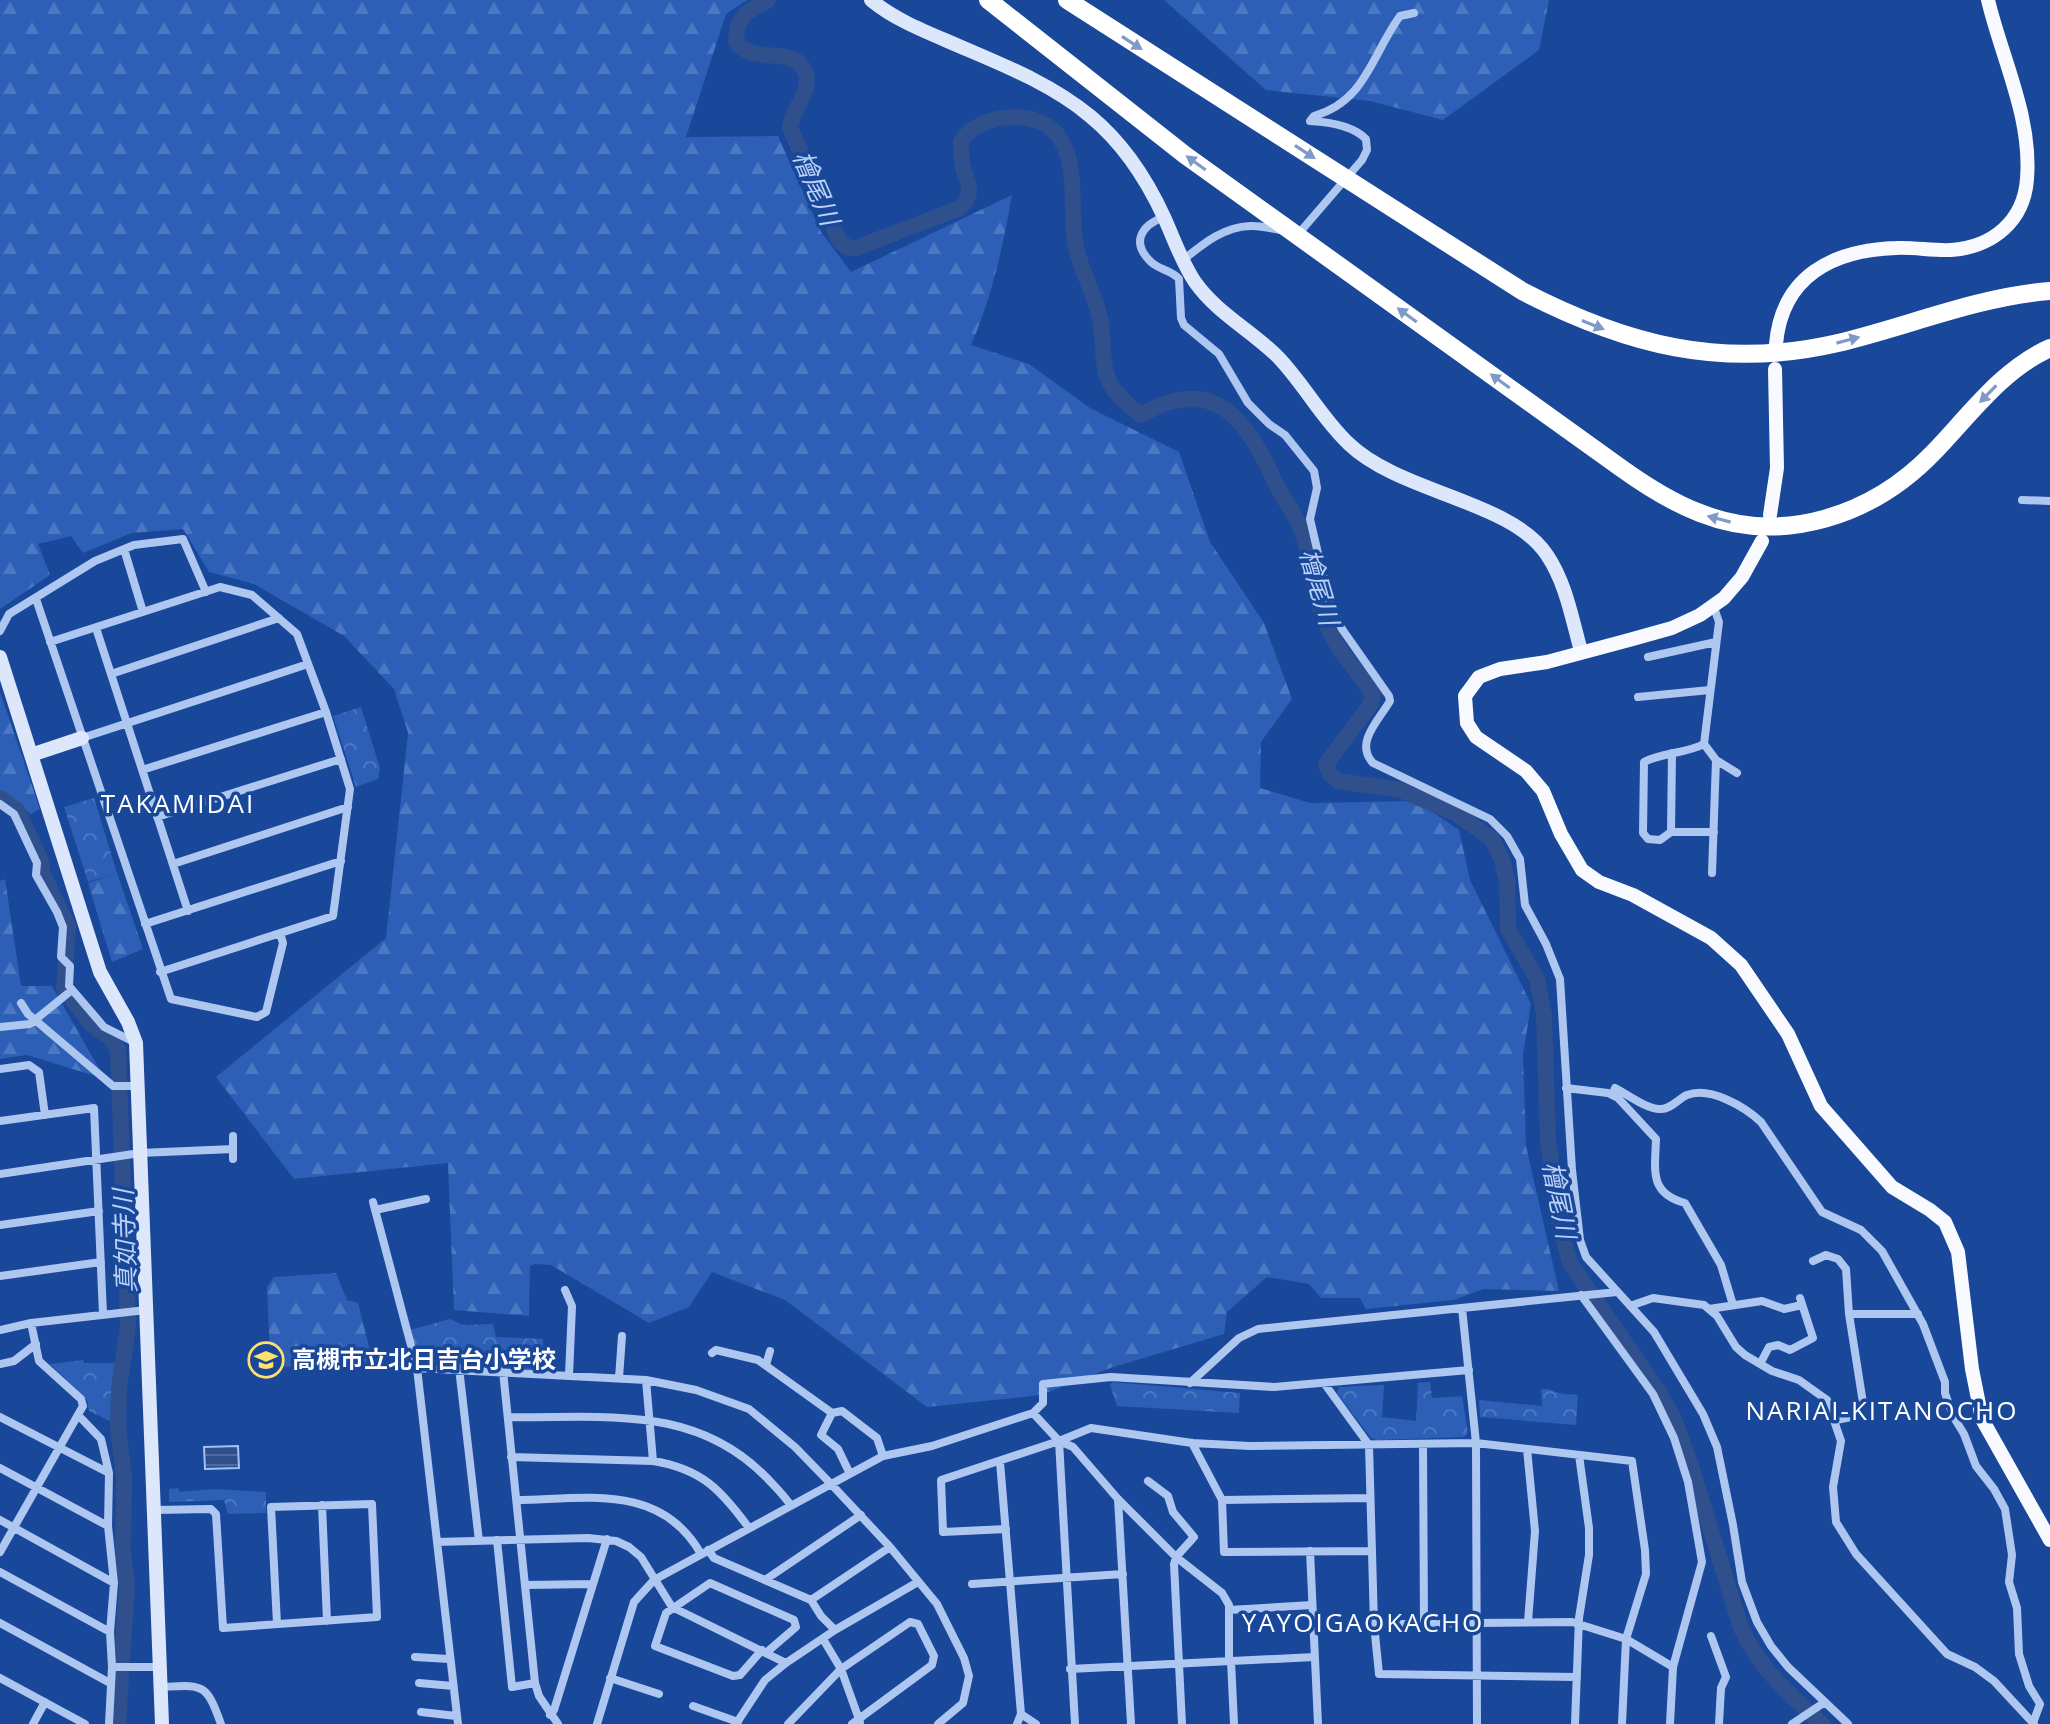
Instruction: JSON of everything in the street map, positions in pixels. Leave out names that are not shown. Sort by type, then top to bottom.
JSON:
[{"type":"highway","points":[[988,0],[1185,155],[1652,490],[1723,521],[1787,526],[1844,514],[1884,494],[1914,471],[2002,380],[2021,364],[2050,348]]},
{"type":"highway","points":[[1067,0],[1522,291],[1577,319],[1638,340],[1700,352],[1747,354],[1793,351],[1838,343],[1994,300],[2050,291]]},
{"type":"main road","points":[[1776,344],[1778,328],[1790,297],[1803,279],[1821,267],[1870,250],[1951,250],[1976,246],[1998,236],[2013,221],[2026,193],[2026,147],[2021,113],[1988,0]]},
{"type":"main road","points":[[1770,515],[1777,468],[1775,369]]},
{"type":"main road","points":[[1762,541],[1742,577],[1724,598],[1700,615],[1672,628],[1547,662],[1500,669],[1479,677],[1465,696],[1467,723],[1476,737],[1526,771],[1543,791],[1561,834],[1582,870],[1599,882],[1643,900],[1711,938],[1741,965],[1788,1034],[1821,1106],[1892,1187],[1945,1222],[1958,1252],[1972,1369],[1982,1419],[2050,1540]]},
{"type":"street","points":[[871,0],[906,23],[1043,85],[1088,114],[1110,133],[1147,183],[1183,260],[1206,296],[1281,361],[1345,441],[1361,455],[1401,478],[1487,512],[1531,537],[1546,553],[1556,571],[1581,651]]},
{"type":"street","points":[[1183,260],[1215,235],[1233,229],[1250,226],[1285,233],[1300,232],[1321,210],[1362,160],[1367,150],[1366,139],[1330,122],[1310,121],[1348,99],[1372,68],[1400,16],[1414,13]]},
{"type":"street","points":[[1164,217],[1148,223],[1142,230],[1140,242],[1151,264],[1175,274],[1179,279],[1184,325],[1219,354],[1248,403],[1285,435],[1314,471],[1317,488],[1310,519],[1330,605],[1342,629],[1390,701],[1365,741],[1367,757],[1373,763],[1490,819],[1507,836],[1520,859],[1525,905],[1560,979],[1580,1240],[1590,1263],[1654,1332],[1686,1381],[1717,1447],[1742,1582],[1749,1605],[1771,1646],[1822,1704],[1839,1712],[1848,1724]]},
{"type":"street","points":[[2022,500],[2050,501]]},
{"type":"street","points":[[0,631],[9,614],[95,561],[124,549],[183,539],[206,592]]},
{"type":"street","points":[[124,549],[143,612]]},
{"type":"street","points":[[50,642],[220,587],[252,595],[297,634],[326,712],[350,789],[333,916],[160,972]]},
{"type":"street","points":[[36,599],[171,999],[257,1017],[266,1012],[283,943],[280,933]]},
{"type":"street","points":[[1713,605],[1719,622],[1704,744],[1716,760],[1737,773]]},
{"type":"street","points":[[111,674],[279,618]]},
{"type":"street","points":[[96,628],[188,911]]},
{"type":"street","points":[[1648,657],[1716,642]]},
{"type":"street","points":[[0,657],[100,972],[136,1043],[162,1724]]},
{"type":"street","points":[[31,755],[308,664]]},
{"type":"street","points":[[1638,697],[1710,690]]},
{"type":"street","points":[[142,770],[326,712]]},
{"type":"street","points":[[1704,744],[1693,750],[1654,756],[1644,762],[1643,833],[1648,839],[1660,840],[1671,832],[1714,832]]},
{"type":"street","points":[[1671,832],[1672,753]]},
{"type":"street","points":[[157,817],[341,759]]},
{"type":"street","points":[[1712,873],[1716,760]]},
{"type":"street","points":[[0,804],[14,814],[37,863],[36,875],[63,927],[61,957],[70,966],[69,986],[104,1027],[136,1043]]},
{"type":"street","points":[[173,864],[348,807]]},
{"type":"street","points":[[145,924],[341,861]]},
{"type":"street","points":[[0,1027],[30,1024],[72,990]]},
{"type":"street","points":[[21,1003],[35,1020],[113,1086],[138,1086]]},
{"type":"street","points":[[0,1069],[29,1065],[39,1072],[45,1115]]},
{"type":"street","points":[[1566,1088],[1618,1098],[1656,1139],[1655,1179],[1661,1191],[1685,1203],[1721,1265],[1733,1305]]},
{"type":"street","points":[[1612,1095],[1615,1088],[1658,1110],[1701,1092],[1748,1110],[1761,1122],[1822,1212],[1861,1230],[1882,1251],[1918,1314],[1945,1382],[1945,1393],[1953,1416],[1964,1434],[1976,1466],[2005,1509],[2012,1555],[2009,1582],[2017,1608],[2019,1654],[2029,1686],[2040,1704],[2033,1724],[1994,1681],[1975,1667],[1947,1654],[1856,1554],[1836,1522],[1833,1487],[1841,1441],[1827,1400],[1799,1380],[1772,1371],[1736,1347],[1717,1316],[1704,1305],[1653,1298],[1630,1306]]},
{"type":"street","points":[[0,1121],[94,1108],[103,1314]]},
{"type":"street","points":[[233,1136],[233,1159]]},
{"type":"street","points":[[0,1174],[140,1153],[233,1149]]},
{"type":"street","points":[[421,1712],[457,1720],[417,1368],[374,1206],[426,1199]]},
{"type":"street","points":[[0,1225],[99,1211]]},
{"type":"street","points":[[1813,1261],[1826,1255],[1838,1259],[1846,1269],[1849,1314],[1863,1403],[1851,1417],[1836,1420]]},
{"type":"street","points":[[0,1276],[101,1262]]},
{"type":"street","points":[[565,1290],[572,1306],[569,1375]]},
{"type":"street","points":[[1190,1383],[1239,1338],[1258,1329],[1617,1292]]},
{"type":"street","points":[[1581,1295],[1653,1394],[1674,1438],[1688,1482],[1702,1562],[1673,1667],[1670,1724]]},
{"type":"street","points":[[1709,1309],[1762,1301],[1784,1309],[1801,1301],[1813,1338],[1790,1350],[1778,1345],[1769,1347],[1760,1364]]},
{"type":"street","points":[[1462,1308],[1476,1443],[1477,1724]]},
{"type":"street","points":[[0,1330],[31,1323],[146,1310]]},
{"type":"street","points":[[1849,1314],[1918,1314]]},
{"type":"street","points":[[0,1552],[83,1406],[81,1399],[39,1361],[31,1323]]},
{"type":"street","points":[[619,1378],[622,1336]]},
{"type":"street","points":[[0,1364],[14,1361],[36,1344]]},
{"type":"street","points":[[712,1353],[716,1350],[758,1360],[832,1413],[842,1411],[877,1438],[883,1456]]},
{"type":"street","points":[[766,1365],[770,1351]]},
{"type":"street","points":[[417,1368],[646,1380],[696,1390],[749,1409],[795,1447],[861,1515],[937,1604],[953,1631],[969,1676],[963,1703],[938,1724]]},
{"type":"street","points":[[459,1368],[479,1541]]},
{"type":"street","points":[[597,1724],[634,1602],[654,1580],[883,1456],[932,1446],[1033,1413],[1043,1403],[1043,1384],[1111,1377],[1274,1387],[1469,1370]]},
{"type":"street","points":[[503,1371],[535,1683],[539,1696],[558,1724]]},
{"type":"street","points":[[646,1380],[653,1461]]},
{"type":"street","points":[[1324,1383],[1369,1445],[1374,1624],[1379,1674],[1577,1677]]},
{"type":"street","points":[[832,1413],[821,1435],[838,1449],[850,1474]]},
{"type":"street","points":[[1033,1413],[1059,1441],[1073,1447],[1118,1499],[1176,1557],[1222,1593],[1229,1610],[1234,1724]]},
{"type":"street","points":[[78,1415],[101,1439],[109,1473],[108,1526],[114,1583],[109,1724]]},
{"type":"street","points":[[0,1417],[109,1473]]},
{"type":"street","points":[[508,1417],[650,1420],[684,1426],[727,1445],[752,1463],[791,1506]]},
{"type":"street","points":[[1006,1529],[942,1531],[941,1480],[1091,1428],[1192,1443],[1250,1446],[1476,1443],[1632,1461],[1646,1574],[1626,1639],[1622,1724]]},
{"type":"street","points":[[1059,1441],[1075,1724]]},
{"type":"street","points":[[1192,1443],[1222,1500],[1224,1552],[1371,1551]]},
{"type":"street","points":[[1423,1444],[1424,1624]]},
{"type":"street","points":[[1527,1449],[1535,1531],[1528,1622]]},
{"type":"street","points":[[1575,1724],[1580,1623],[1589,1555],[1589,1528],[1579,1455]]},
{"type":"street","points":[[511,1457],[653,1461],[683,1468],[709,1482],[726,1496],[749,1528]]},
{"type":"street","points":[[1000,1462],[1021,1714],[1017,1724]]},
{"type":"street","points":[[0,1468],[108,1526]]},
{"type":"street","points":[[1154,1481],[1168,1496],[1173,1512],[1194,1537],[1176,1557],[1174,1564],[1182,1724]]},
{"type":"street","points":[[517,1500],[613,1498],[635,1502],[675,1521],[714,1558],[811,1600],[835,1630]]},
{"type":"street","points":[[1222,1500],[1370,1498]]},
{"type":"street","points":[[1118,1499],[1131,1724]]},
{"type":"street","points":[[154,1510],[211,1509],[216,1514],[223,1628],[377,1617],[372,1504],[271,1507],[277,1624]]},
{"type":"street","points":[[322,1505],[327,1621]]},
{"type":"street","points":[[765,1580],[861,1515]]},
{"type":"street","points":[[0,1520],[114,1583]]},
{"type":"street","points":[[437,1542],[607,1539],[629,1547],[641,1557],[672,1607],[786,1663]]},
{"type":"street","points":[[550,1715],[607,1539]]},
{"type":"street","points":[[497,1540],[512,1687],[535,1683]]},
{"type":"street","points":[[811,1600],[890,1547]]},
{"type":"street","points":[[1310,1551],[1318,1724]]},
{"type":"street","points":[[0,1572],[110,1632]]},
{"type":"street","points":[[972,1584],[1123,1574]]},
{"type":"street","points":[[693,1706],[737,1723],[765,1680],[786,1663],[835,1630],[918,1582]]},
{"type":"street","points":[[710,1583],[794,1620],[796,1627],[765,1651],[740,1675],[733,1676],[655,1646],[666,1613],[710,1583]]},
{"type":"street","points":[[526,1585],[592,1584]]},
{"type":"street","points":[[1229,1610],[1312,1605]]},
{"type":"street","points":[[788,1724],[841,1669],[910,1622],[918,1624],[934,1656],[932,1665],[857,1722],[841,1669],[823,1639]]},
{"type":"street","points":[[0,1623],[110,1683]]},
{"type":"street","points":[[1374,1624],[1580,1623],[1626,1639],[1673,1667]]},
{"type":"street","points":[[1711,1636],[1726,1677],[1721,1688],[1719,1724]]},
{"type":"street","points":[[415,1657],[449,1659]]},
{"type":"street","points":[[1070,1669],[1314,1657]]},
{"type":"street","points":[[112,1667],[159,1667]]},
{"type":"street","points":[[0,1678],[85,1724]]},
{"type":"street","points":[[610,1678],[659,1694]]},
{"type":"street","points":[[419,1683],[453,1686]]},
{"type":"street","points":[[161,1687],[194,1685],[202,1688],[209,1696],[221,1724]]},
{"type":"street","points":[[33,1724],[45,1702]]},
{"type":"street","points":[[1800,1721],[1822,1704]]},
{"type":"street","points":[[1021,1714],[1036,1724]]},
{"type":"green space","points":[[0,0],[747,0],[726,14],[686,137],[778,136],[821,232],[851,272],[1012,195],[996,271],[971,345],[1029,364],[1090,408],[1179,452],[1210,542],[1264,623],[1292,699],[1261,742],[1260,788],[1310,803],[1416,801],[1459,830],[1470,880],[1531,1004],[1523,1055],[1526,1146],[1559,1291],[1483,1289],[1454,1300],[1366,1309],[1360,1298],[1321,1298],[1309,1284],[1267,1277],[1227,1312],[1224,1334],[1110,1368],[1041,1395],[927,1407],[785,1300],[712,1272],[689,1307],[649,1323],[551,1265],[530,1266],[529,1316],[454,1310],[448,1163],[294,1179],[216,1077],[386,938],[408,733],[394,689],[344,636],[254,584],[209,572],[183,529],[132,533],[83,553],[71,536],[38,544],[50,575],[0,609]]},
{"type":"green space","points":[[1164,0],[1549,0],[1539,50],[1443,120],[1370,101],[1266,90]]},
{"type":"green space","points":[[0,692],[40,809],[31,814],[0,792]]},
{"type":"green space","points":[[361,707],[380,768],[378,779],[356,787],[333,716]]},
{"type":"green space","points":[[94,798],[117,873],[88,882],[64,807]]},
{"type":"green space","points":[[117,873],[143,949],[112,962],[88,883]]},
{"type":"green space","points":[[5,879],[21,986],[52,986],[105,1079],[27,1055],[0,1059],[0,881]]},
{"type":"green space","points":[[336,1273],[347,1300],[358,1303],[373,1363],[285,1367],[270,1356],[267,1287],[274,1277]]},
{"type":"green space","points":[[450,1319],[463,1325],[493,1324],[496,1337],[543,1339],[543,1370],[419,1361],[410,1330]]},
{"type":"green space","points":[[83,1360],[84,1363],[115,1363],[114,1423],[89,1411],[87,1400],[50,1364]]},
{"type":"green space","points":[[1112,1382],[1240,1393],[1239,1413],[1117,1406],[1110,1385]]},
{"type":"green space","points":[[1430,1382],[1432,1398],[1462,1396],[1468,1433],[1464,1437],[1376,1440],[1371,1438],[1337,1393],[1339,1387],[1384,1385],[1382,1417],[1416,1421],[1418,1383]]},
{"type":"green space","points":[[1541,1389],[1578,1396],[1576,1425],[1480,1417],[1479,1400],[1542,1406]]},
{"type":"green space","points":[[178,1488],[179,1492],[215,1489],[266,1492],[266,1513],[228,1514],[224,1500],[169,1502],[169,1489]]},
{"type":"shaded area","points":[[238,1446],[239,1468],[205,1469],[204,1447]]},
{"type":"waterway","name":"檜尾川","points":[[768,0],[744,16],[738,26],[736,42],[754,53],[794,59],[806,74],[804,94],[790,128],[840,242],[849,248],[856,248],[960,208],[969,191],[961,142],[969,132],[995,119],[1011,117],[1040,122],[1052,129],[1061,140],[1070,164],[1075,243],[1099,314],[1104,363],[1111,385],[1141,415],[1167,403],[1190,399],[1210,402],[1227,410],[1254,442],[1301,528],[1321,610],[1331,634],[1373,694],[1371,704],[1326,764],[1330,774],[1338,781],[1400,790],[1457,814],[1492,839],[1507,880],[1508,929],[1537,979],[1544,1014],[1548,1142],[1561,1231],[1570,1263],[1657,1389],[1674,1419],[1741,1628],[1749,1643],[1776,1680],[1822,1724]]},
{"type":"waterway","name":"真如寺川","points":[[0,798],[18,811],[68,926],[64,989],[93,1026],[109,1037],[118,1049],[128,1326],[119,1388],[118,1428],[124,1476],[123,1551],[127,1585],[118,1724]]},
{"type":"place","name":"高槻市立北日吉台小学校","points":[[266,1360]]},
{"type":"district","name":"TAKAMIDAI","points":[[178,804]]},
{"type":"district","name":"NARIAI-KITANOCHO","points":[[1882,1411]]},
{"type":"district","name":"YAYOIGAOKACHO","points":[[1363,1623]]}]
